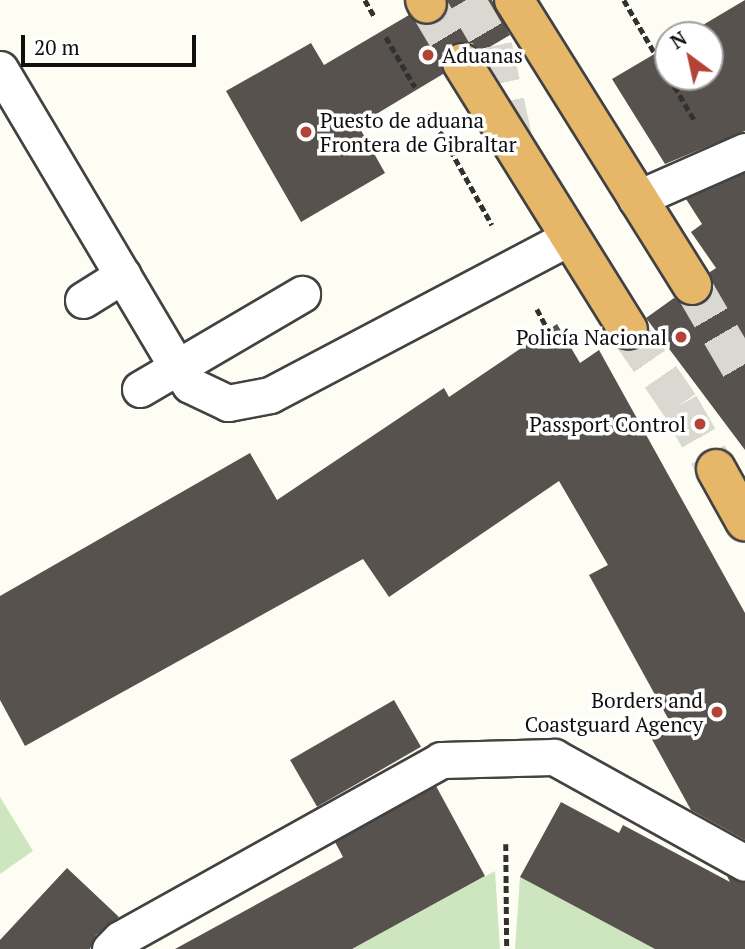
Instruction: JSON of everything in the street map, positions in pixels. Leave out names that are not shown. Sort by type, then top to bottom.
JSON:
[{"type":"highway","points":[[514,0],[692,285]]},
{"type":"highway","points":[[462,63],[628,330]]},
{"type":"lane","points":[[0,68],[177,367],[190,385],[208,396],[228,403],[250,402],[570,237]]},
{"type":"lane","points":[[636,199],[745,151]]},
{"type":"lane","points":[[83,300],[123,275]]},
{"type":"lane","points":[[140,389],[302,294]]},
{"type":"lane","points":[[110,949],[120,939],[441,760],[554,757],[745,863]]},
{"type":"path","points":[[365,0],[376,20]]},
{"type":"path","points":[[624,0],[654,52]]},
{"type":"path","points":[[383,31],[416,89]]},
{"type":"path","points":[[423,101],[548,330]]},
{"type":"path","points":[[506,844],[507,949]]},
{"type":"green space","points":[[0,797],[33,851],[0,874]]},
{"type":"green space","points":[[495,871],[500,949],[352,949]]},
{"type":"green space","points":[[520,877],[655,949],[515,949]]},
{"type":"building","points":[[448,0],[492,0],[510,35],[481,52],[472,43],[451,44],[442,53],[443,74],[358,125],[385,173],[301,222],[226,91],[311,43],[324,65],[409,15],[425,26],[436,24],[446,15]]},
{"type":"building","points":[[745,0],[745,131],[665,164],[612,79],[654,54],[654,91],[724,91],[724,21],[710,21]]},
{"type":"building","points":[[745,173],[745,450],[646,318],[674,298],[693,307],[711,296],[710,272],[716,268],[691,232],[702,224],[686,199]]},
{"type":"building","points":[[557,324],[580,363],[599,350],[745,613],[745,840],[691,810],[649,734],[670,722],[589,575],[608,565],[559,481],[389,597],[363,559],[25,746],[0,700],[0,596],[250,453],[277,500],[444,388],[449,397]]},
{"type":"building","points":[[394,700],[421,747],[317,807],[290,760]]},
{"type":"building","points":[[436,786],[485,876],[352,949],[175,949],[343,857],[335,842]]},
{"type":"building","points":[[561,802],[619,833],[623,825],[730,882],[727,876],[745,883],[745,949],[655,949],[520,877]]},
{"type":"building","points":[[67,868],[119,917],[96,935],[90,949],[0,949],[0,940]]},
{"type":"tunnel","points":[[466,0],[493,46],[514,142]]},
{"type":"tunnel","points":[[427,4],[462,63]]},
{"type":"tunnel","points":[[692,285],[745,376]]},
{"type":"tunnel","points":[[628,330],[680,405],[716,469]]},
{"type":"place","name":"Aduanas","points":[[428,55]]},
{"type":"place","name":"Puesto de aduana Frontera de Gibraltar","points":[[306,132]]},
{"type":"place","name":"Policía Nacional","points":[[681,337]]},
{"type":"place","name":"Passport Control","points":[[700,424]]},
{"type":"place","name":"Borders and Coastguard Agency","points":[[717,712]]}]
